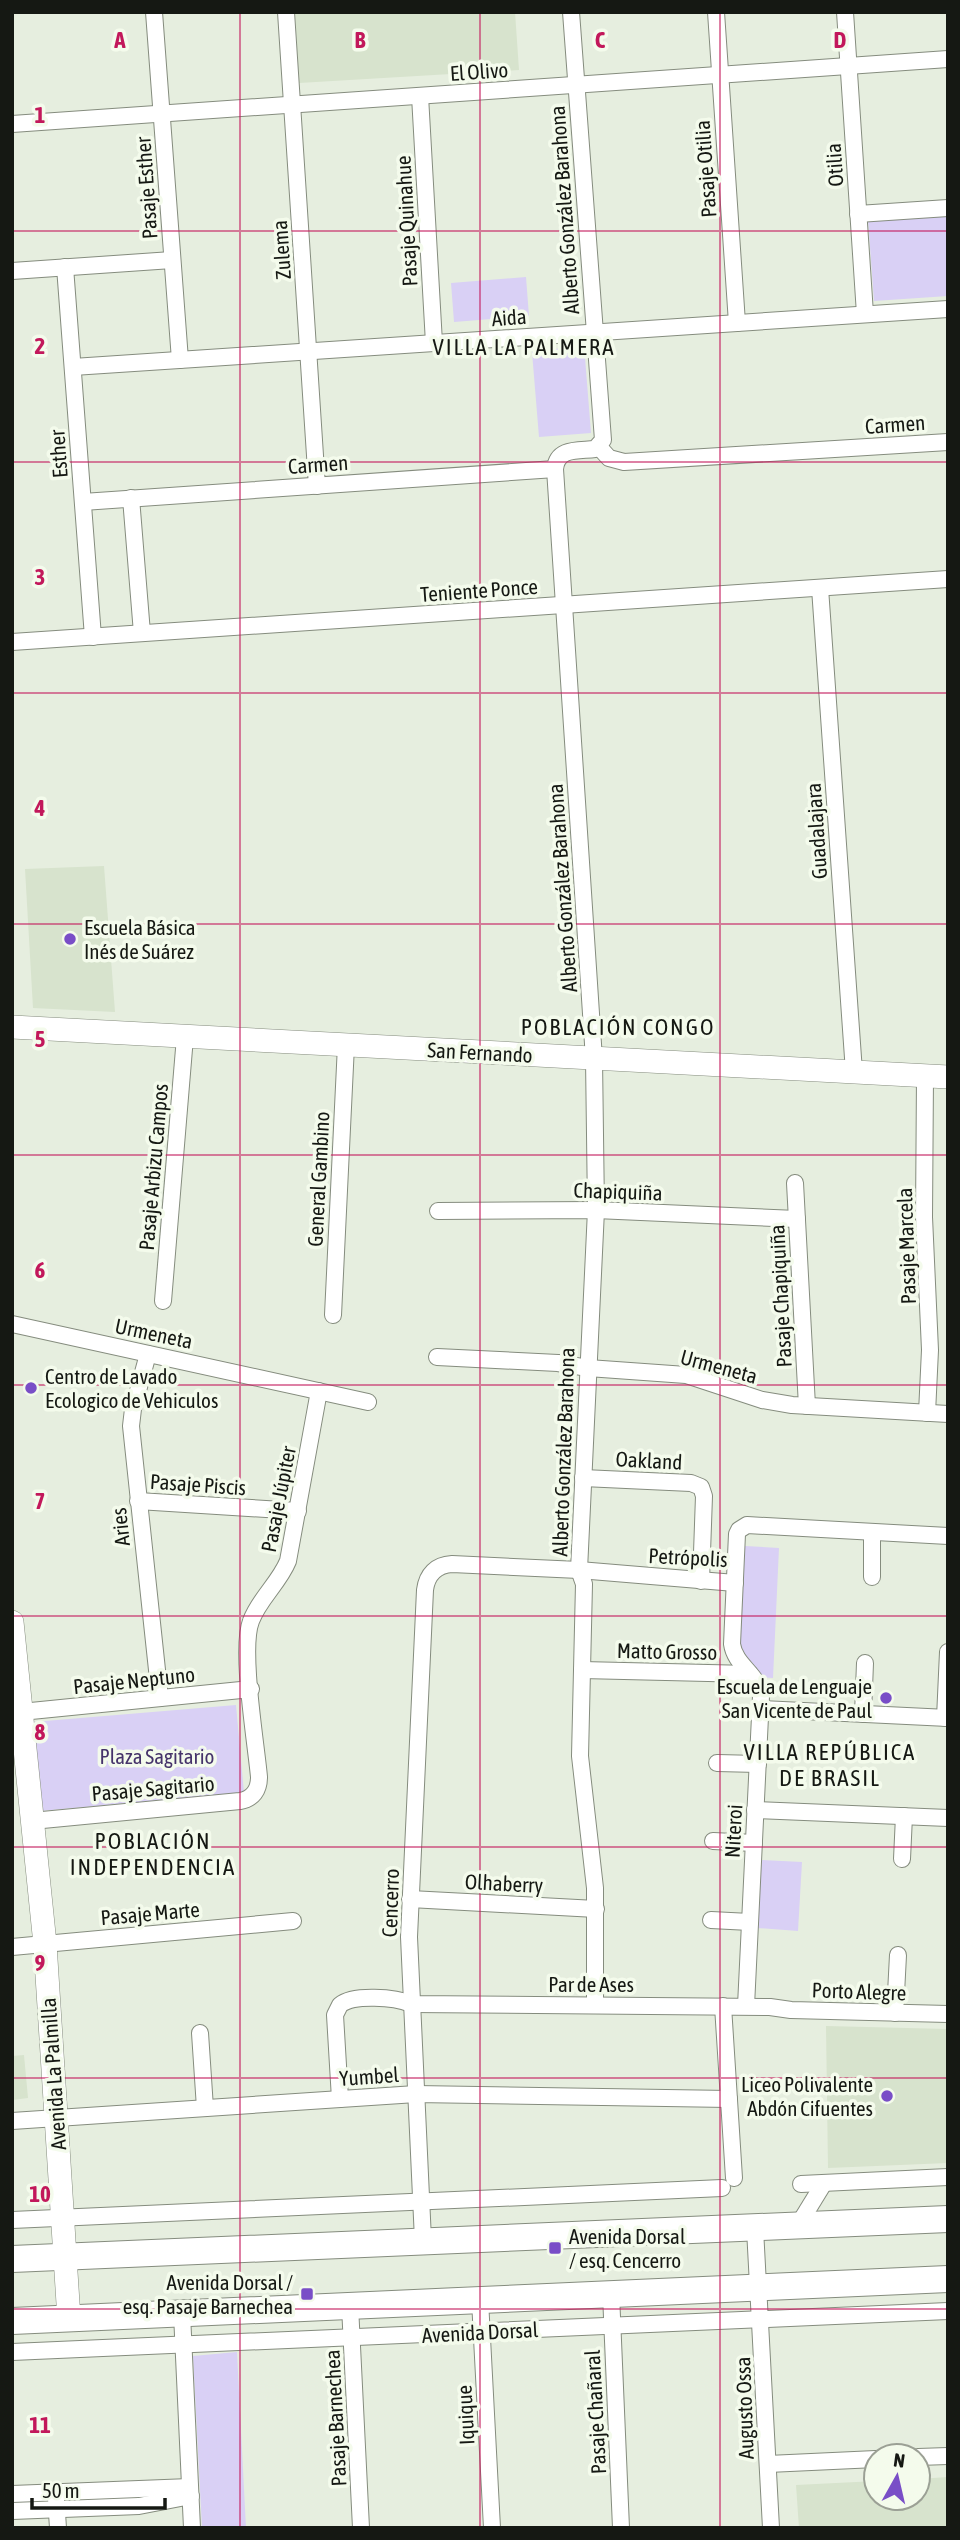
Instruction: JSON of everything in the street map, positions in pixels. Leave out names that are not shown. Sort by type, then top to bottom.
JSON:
[{"type":"main road","points":[[12,2259],[948,2219]]},
{"type":"main road","name":"Avenida Dorsal","points":[[12,2321],[948,2279]]},
{"type":"street","name":"Pasaje Esther","points":[[154,12],[180,360]]},
{"type":"street","name":"Zulema","points":[[286,12],[317,485]]},
{"type":"street","name":"Alberto González Barahona","points":[[571,12],[603,440],[599,447]]},
{"type":"street","name":"Pasaje Otilia","points":[[716,12],[737,323]]},
{"type":"street","name":"Otilia","points":[[845,12],[865,314]]},
{"type":"street","name":"El Olivo","points":[[12,124],[948,59]]},
{"type":"street","name":"Pasaje Quinahue","points":[[420,96],[434,343]]},
{"type":"street","points":[[858,214],[948,208]]},
{"type":"street","points":[[12,271],[172,260]]},
{"type":"street","name":"Esther","points":[[65,267],[93,637]]},
{"type":"street","name":"Aida","points":[[73,367],[948,309]]},
{"type":"street","name":"Carmen","points":[[599,447],[609,458],[624,462],[948,442]]},
{"type":"street","points":[[555,469],[558,458],[565,452],[599,447]]},
{"type":"street","name":"Alberto González Barahona","points":[[555,469],[594,1059],[596,1210],[579,1570],[584,1584],[582,1777],[596,1909],[595,2005]]},
{"type":"street","name":"Carmen","points":[[83,502],[555,469]]},
{"type":"street","points":[[131,499],[142,634]]},
{"type":"street","name":"Teniente Ponce","points":[[12,642],[948,579]]},
{"type":"street","name":"Guadalajara","points":[[820,587],[854,1072]]},
{"type":"street","name":"San Fernando","points":[[12,1027],[937,1077]]},
{"type":"street","name":"Pasaje Arbizu Campos","points":[[163,1301],[185,1037]]},
{"type":"street","name":"General Gambino","points":[[332,1315],[346,1045]]},
{"type":"street","name":"Pasaje Marcela","points":[[927,1413],[930,1350],[924,1217],[937,1077]]},
{"type":"street","name":"Pasaje Chapiquiña","points":[[796,1183],[807,1406]]},
{"type":"street","name":"Chapiquiña","points":[[438,1211],[596,1210],[797,1219]]},
{"type":"street","name":"Urmeneta","points":[[12,1324],[368,1402]]},
{"type":"street","name":"Aries","points":[[148,1354],[131,1426],[160,1698]]},
{"type":"street","name":"Urmeneta","points":[[437,1357],[558,1363],[588,1368],[686,1375],[762,1399],[807,1406],[948,1414]]},
{"type":"street","name":"Pasaje Júpiter","points":[[251,1689],[248,1631],[256,1611],[284,1571],[291,1552],[319,1391]]},
{"type":"street","name":"Oakland","points":[[583,1478],[691,1483],[701,1487],[704,1496],[701,1581]]},
{"type":"street","name":"Pasaje Piscis","points":[[138,1501],[298,1511]]},
{"type":"street","name":"Petrópolis","points":[[434,1570],[452,1564],[579,1570],[735,1583],[737,1534],[743,1527],[948,1536]]},
{"type":"street","points":[[872,1532],[872,1577]]},
{"type":"street","name":"Cencerro","points":[[423,2241],[411,2004],[410,1899],[425,1590],[434,1570]]},
{"type":"street","name":"Niteroi","points":[[735,1583],[732,1644],[737,1659],[760,1687],[746,2006]]},
{"type":"street","name":"Avenida La Palmilla","points":[[12,1622],[21,1712],[19,1764],[32,1821],[45,1944],[69,2319]]},
{"type":"street","points":[[760,1709],[946,1718],[948,1653]]},
{"type":"street","points":[[863,1714],[865,1663]]},
{"type":"street","name":"Matto Grosso","points":[[582,1670],[750,1674]]},
{"type":"street","name":"Pasaje Neptuno","points":[[21,1712],[251,1689]]},
{"type":"street","name":"Pasaje Sagitario","points":[[32,1821],[250,1798],[258,1789],[259,1783],[251,1689]]},
{"type":"street","points":[[717,1763],[758,1764]]},
{"type":"street","points":[[755,1810],[948,1818]]},
{"type":"street","points":[[902,1859],[904,1816]]},
{"type":"street","points":[[713,1841],[754,1843]]},
{"type":"street","name":"Olhaberry","points":[[410,1899],[596,1909]]},
{"type":"street","points":[[711,1920],[750,1922]]},
{"type":"street","name":"Pasaje Marte","points":[[12,1947],[293,1921]]},
{"type":"street","points":[[895,2013],[898,1955]]},
{"type":"street","name":"Par de Ases","points":[[340,2099],[335,2015],[340,2005],[352,1999],[393,1999],[411,2004],[770,2007]]},
{"type":"street","points":[[12,2220],[421,2203],[728,2183],[729,2099],[723,2006]]},
{"type":"street","name":"Porto Alegre","points":[[770,2007],[791,2010],[948,2014]]},
{"type":"street","points":[[200,2033],[205,2108]]},
{"type":"street","name":"Yumbel","points":[[12,2121],[416,2094],[729,2099]]},
{"type":"street","points":[[800,2184],[948,2177]]},
{"type":"street","points":[[797,2227],[824,2183]]},
{"type":"street","points":[[755,2229],[760,2287]]},
{"type":"street","name":"Augusto Ossa","points":[[760,2287],[771,2528]]},
{"type":"street","name":"Pasaje Chañaral","points":[[611,2294],[621,2528]]},
{"type":"street","name":"Iquique","points":[[480,2301],[492,2528]]},
{"type":"street","name":"Pasaje Barnechea","points":[[350,2306],[361,2528]]},
{"type":"street","name":"Avenida Dorsal","points":[[12,2352],[948,2311]]},
{"type":"street","points":[[182,2314],[192,2528]]},
{"type":"street","points":[[768,2464],[862,2460]]},
{"type":"street","points":[[12,2494],[190,2491]]},
{"type":"street","points":[[12,2511],[139,2506],[190,2491]]},
{"type":"street","points":[[56,2492],[58,2528]]},
{"type":"shaded area","points":[[295,12],[515,12],[519,70],[299,83]]},
{"type":"shaded area","name":"Escuela Básica Inés de Suárez","points":[[104,866],[115,1012],[33,1008],[25,869]]},
{"type":"shaded area","name":"Liceo Polivalente Abdón Cifuentes","points":[[826,2026],[948,2029],[948,2163],[828,2168]]},
{"type":"shaded area","points":[[24,2055],[28,2098],[12,2100],[12,2056]]},
{"type":"shaded area","points":[[948,2477],[948,2528],[799,2528],[796,2485],[862,2482],[862,2512],[932,2512],[932,2478]]},
{"type":"green space","points":[[948,215],[948,296],[874,301],[868,220]]},
{"type":"green space","points":[[526,277],[529,316],[454,322],[451,283]]},
{"type":"green space","points":[[584,345],[591,433],[539,437],[532,352]]},
{"type":"green space","points":[[745,1546],[779,1548],[773,1678],[738,1676]]},
{"type":"green space","name":"Plaza Sagitario","points":[[236,1705],[244,1793],[40,1811],[33,1722]]},
{"type":"green space","points":[[761,1860],[802,1862],[798,1931],[757,1928]]},
{"type":"green space","points":[[237,2352],[246,2528],[202,2528],[193,2356]]},
{"type":"place","name":"Escuela Básica Inés de Suárez","points":[[70,939]]},
{"type":"place","name":"Centro de Lavado Ecologico de Vehiculos","points":[[31,1388]]},
{"type":"place","name":"Escuela de Lenguaje San Vicente de Paul","points":[[886,1698]]},
{"type":"place","name":"Liceo Polivalente Abdón Cifuentes","points":[[887,2096]]},
{"type":"place","name":"Avenida Dorsal / esq. Cencerro","points":[[555,2248]]},
{"type":"place","name":"Avenida Dorsal / esq. Pasaje Barnechea","points":[[307,2294]]},
{"type":"district","name":"VILLA LA PALMERA","points":[[524,347]]},
{"type":"district","name":"POBLACIÓN CONGO","points":[[618,1027]]},
{"type":"district","name":"VILLA REPÚBLICA DE BRASIL","points":[[830,1765]]},
{"type":"district","name":"POBLACIÓN INDEPENDENCIA","points":[[153,1854]]}]
